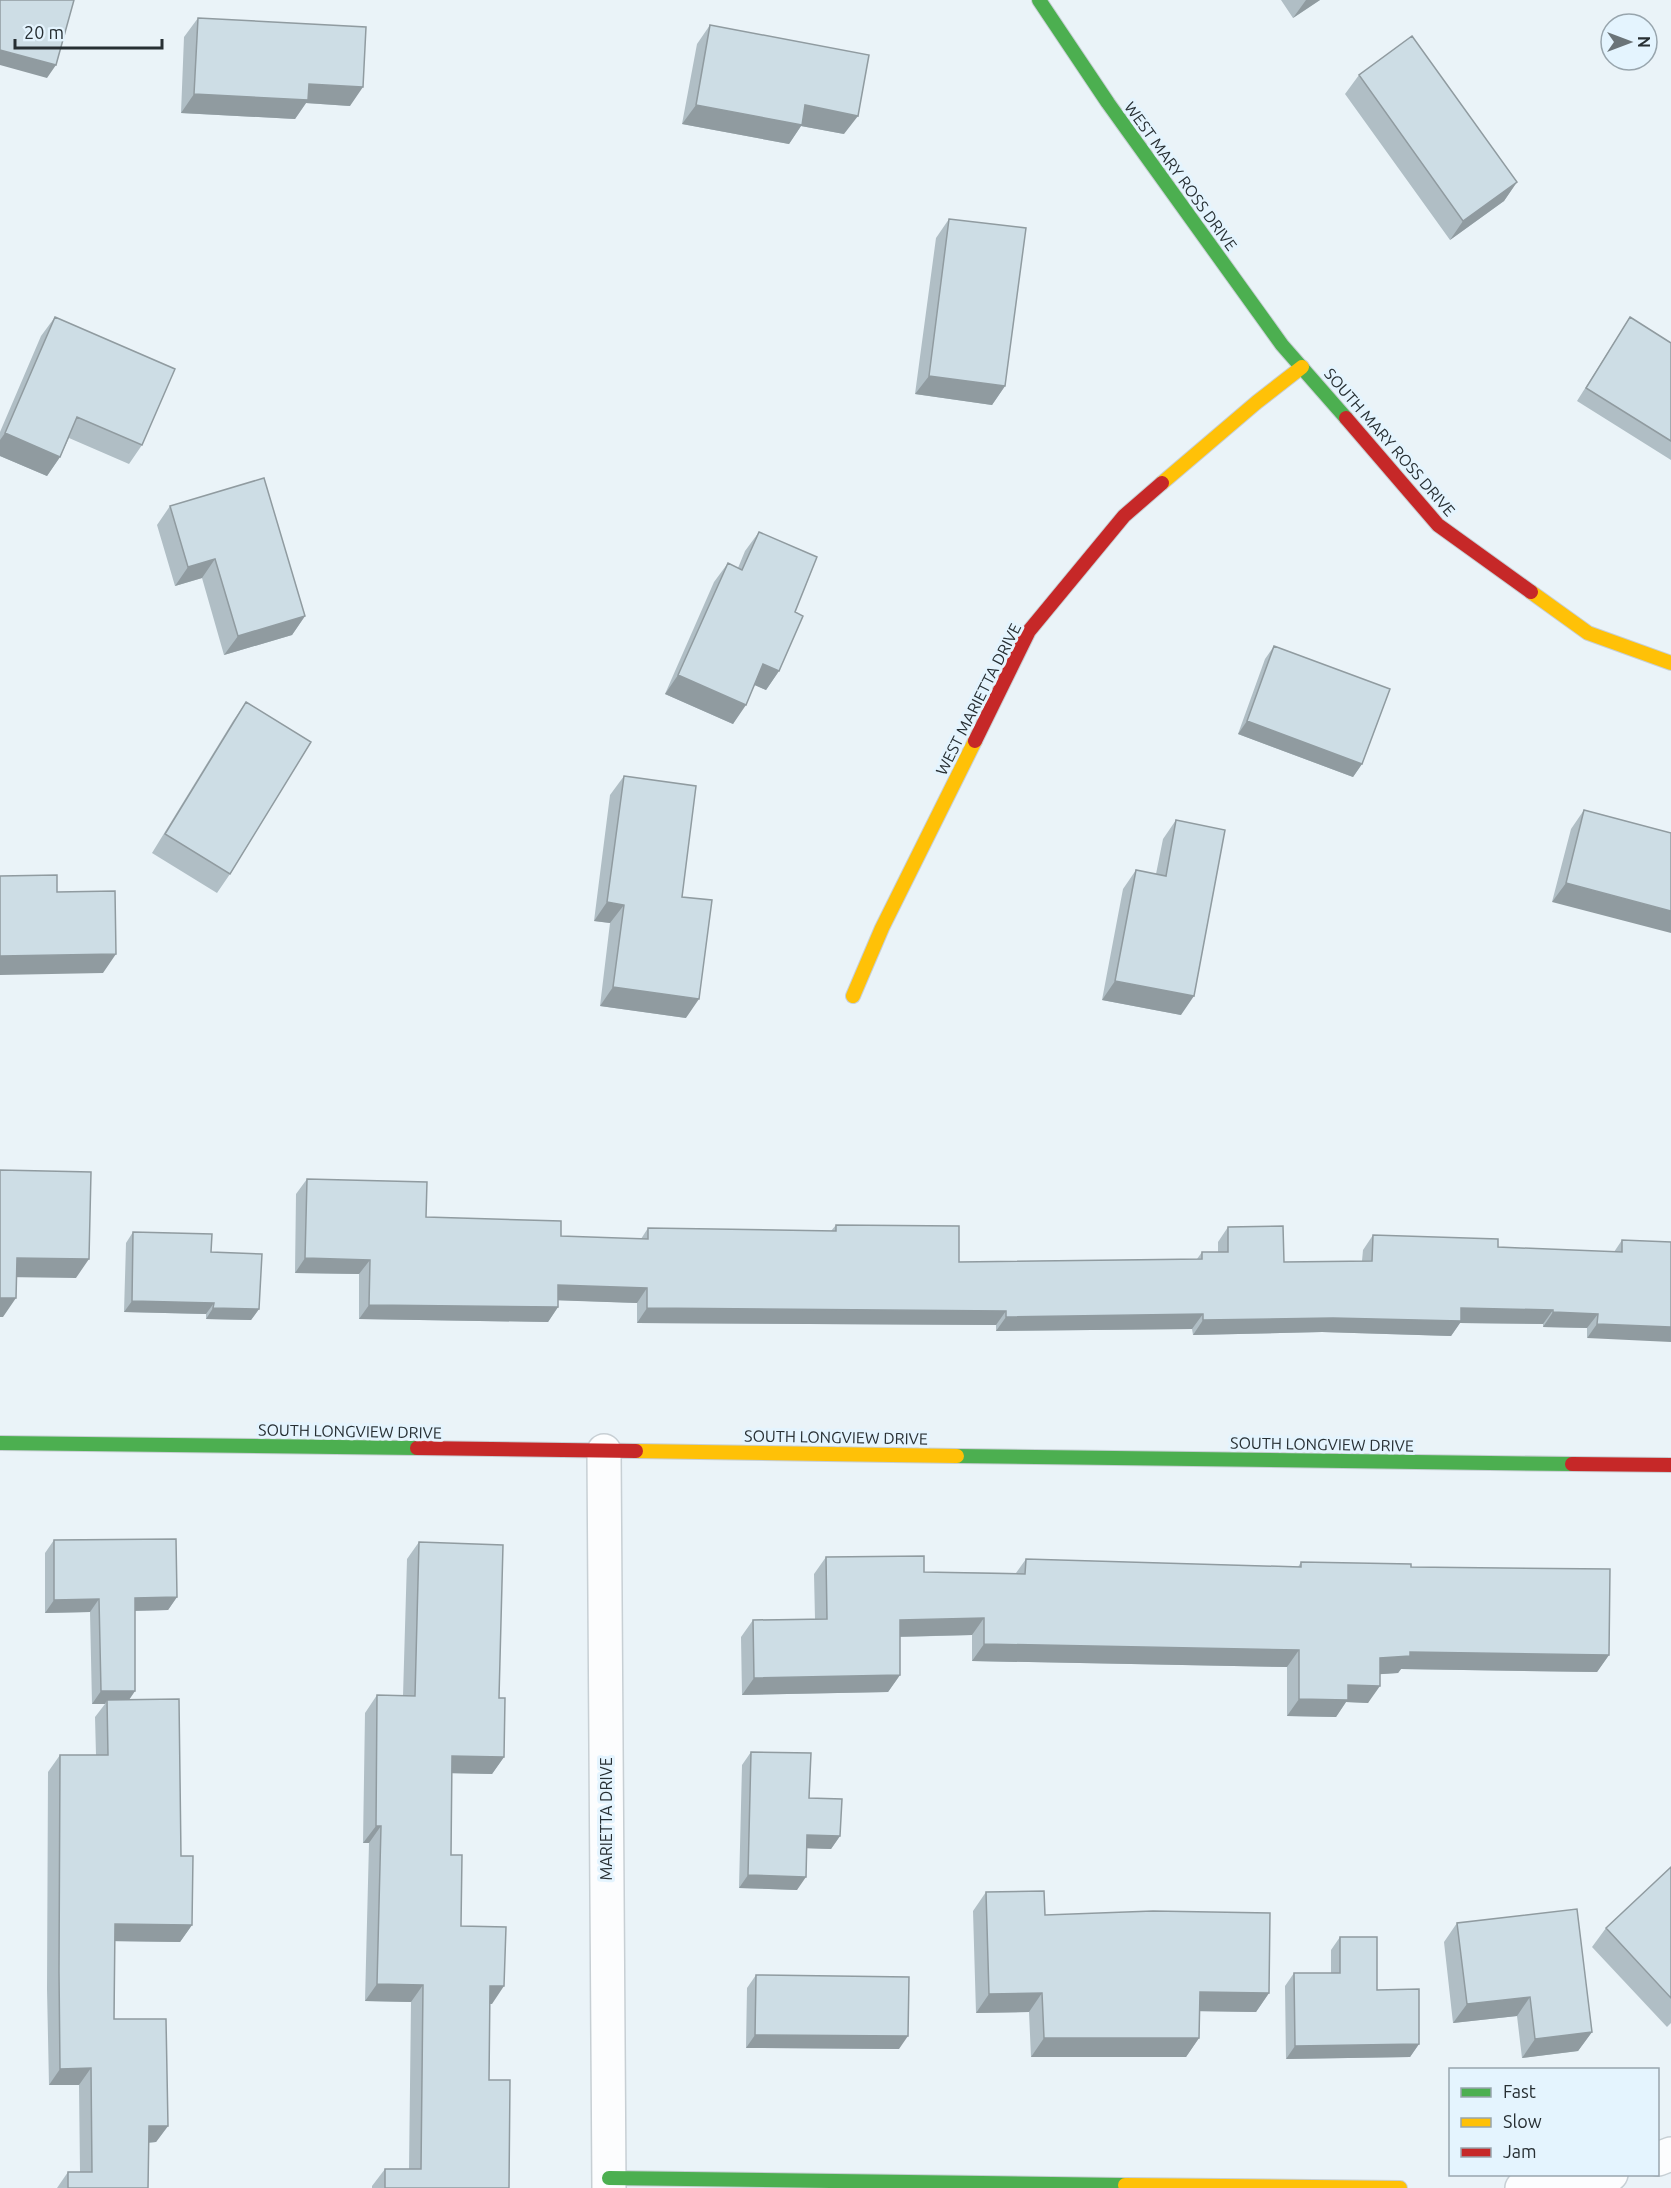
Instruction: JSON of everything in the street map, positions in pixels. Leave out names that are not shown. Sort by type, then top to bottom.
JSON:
[{"type":"street","name":"WEST MARY ROSS DRIVE","points":[[1039,0],[1115,113],[1275,335],[1302,368]]},
{"type":"street","name":"SOUTH MARY ROSS DRIVE","points":[[1302,368],[1438,525],[1588,633],[1671,663]]},
{"type":"street","name":"WEST MARIETTA DRIVE","points":[[853,996],[882,928],[1029,631],[1124,516],[1257,402],[1302,368]]},
{"type":"street","name":"SOUTH LONGVIEW DRIVE","points":[[0,1443],[1671,1465]]},
{"type":"street","name":"MARIETTA DRIVE","points":[[604,1451],[609,2183]]},
{"type":"street","points":[[1522,2188],[1567,2184],[1606,2176]]},
{"type":"street","points":[[609,2183],[1400,2188]]},
{"type":"building","points":[[0,0],[74,0],[56,65],[0,50]]},
{"type":"building","points":[[198,18],[366,27],[363,87],[309,84],[308,100],[194,94]]},
{"type":"building","points":[[710,25],[869,55],[858,116],[805,105],[802,125],[696,105]]},
{"type":"building","points":[[1412,36],[1517,182],[1463,221],[1359,75]]},
{"type":"building","points":[[949,219],[1026,228],[1005,386],[929,376]]},
{"type":"building","points":[[55,317],[175,369],[142,445],[77,417],[60,457],[5,433]]},
{"type":"building","points":[[1630,317],[1671,343],[1671,441],[1586,388]]},
{"type":"building","points":[[264,478],[305,616],[238,636],[215,559],[188,567],[170,506]]},
{"type":"building","points":[[759,532],[817,557],[795,612],[803,616],[779,671],[763,664],[746,705],[678,675],[728,563],[742,570]]},
{"type":"building","points":[[1274,646],[1390,689],[1362,764],[1247,721]]},
{"type":"building","points":[[246,702],[311,742],[230,874],[165,834]]},
{"type":"building","points":[[624,776],[696,786],[682,897],[712,900],[699,999],[613,987],[624,905],[607,902]]},
{"type":"building","points":[[1584,810],[1671,833],[1671,911],[1566,883]]},
{"type":"building","points":[[1176,820],[1225,830],[1194,996],[1115,981],[1136,870],[1166,876]]},
{"type":"building","points":[[57,875],[57,892],[115,891],[116,954],[0,956],[0,876]]},
{"type":"building","points":[[0,1170],[91,1172],[89,1259],[17,1258],[16,1298],[0,1298]]},
{"type":"building","points":[[307,1179],[427,1182],[426,1217],[561,1221],[561,1236],[648,1239],[648,1228],[836,1231],[836,1225],[959,1226],[959,1262],[1202,1259],[1202,1252],[1228,1252],[1228,1227],[1283,1226],[1284,1262],[1372,1261],[1373,1235],[1498,1239],[1498,1247],[1622,1252],[1622,1240],[1671,1242],[1671,1327],[1597,1324],[1598,1314],[1553,1312],[1553,1310],[1461,1308],[1461,1321],[1333,1318],[1203,1320],[1203,1314],[1006,1317],[1006,1311],[647,1308],[647,1288],[558,1285],[558,1307],[369,1305],[370,1260],[305,1258]]},
{"type":"building","points":[[133,1232],[212,1234],[211,1252],[262,1254],[259,1309],[213,1308],[214,1303],[132,1301]]},
{"type":"building","points":[[176,1539],[177,1597],[135,1598],[135,1691],[101,1691],[99,1599],[54,1600],[54,1540]]},
{"type":"building","points":[[419,1542],[503,1545],[499,1698],[505,1698],[504,1757],[452,1756],[451,1855],[462,1855],[461,1926],[506,1927],[504,1986],[490,1986],[489,2080],[510,2080],[509,2188],[385,2188],[385,2169],[421,2169],[423,1985],[377,1984],[381,1826],[376,1826],[377,1695],[415,1696]]},
{"type":"building","points":[[924,1556],[924,1572],[1025,1574],[1026,1559],[1301,1567],[1301,1562],[1411,1564],[1411,1567],[1610,1569],[1609,1655],[1410,1652],[1410,1656],[1380,1658],[1380,1686],[1348,1685],[1348,1700],[1299,1699],[1299,1650],[984,1644],[984,1618],[900,1620],[900,1675],[754,1678],[753,1620],[827,1619],[826,1557]]},
{"type":"building","points":[[179,1699],[181,1856],[193,1856],[192,1925],[115,1924],[114,2019],[166,2019],[168,2126],[149,2126],[148,2188],[68,2188],[68,2172],[92,2172],[91,2068],[60,2069],[60,1755],[108,1755],[107,1700]]},
{"type":"building","points":[[751,1752],[811,1753],[809,1798],[842,1799],[840,1836],[807,1835],[806,1877],[748,1875]]},
{"type":"building","points":[[1671,1867],[1671,1998],[1606,1928]]},
{"type":"building","points":[[1044,1891],[1045,1915],[1153,1911],[1270,1913],[1269,1993],[1200,1992],[1199,2038],[1044,2038],[1042,1993],[989,1994],[986,1892]]},
{"type":"building","points":[[1577,1909],[1592,2032],[1535,2039],[1530,1997],[1467,2004],[1457,1923]]},
{"type":"building","points":[[1340,1937],[1377,1937],[1377,1990],[1419,1989],[1419,2044],[1295,2046],[1294,1973],[1340,1973]]},
{"type":"building","points":[[756,1975],[909,1977],[908,2036],[755,2035]]},
{"type":"traffic: fast","points":[[1039,0],[1108,103],[1282,345],[1346,418]]},
{"type":"traffic: fast","points":[[0,1443],[417,1448]]},
{"type":"traffic: fast","points":[[957,1456],[1572,1464]]},
{"type":"traffic: fast","points":[[609,2178],[1125,2185]]},
{"type":"traffic: slow","points":[[1162,483],[1302,367]]},
{"type":"traffic: slow","points":[[1531,592],[1588,633],[1671,663]]},
{"type":"traffic: slow","points":[[853,996],[882,928],[975,741]]},
{"type":"traffic: slow","points":[[636,1451],[957,1456]]},
{"type":"traffic: slow","points":[[1125,2185],[1400,2188]]},
{"type":"traffic: jam","points":[[1346,418],[1438,525],[1531,592]]},
{"type":"traffic: jam","points":[[975,741],[1029,631],[1124,516],[1162,483]]},
{"type":"traffic: jam","points":[[417,1448],[636,1451]]},
{"type":"traffic: jam","points":[[1572,1464],[1671,1465]]}]
